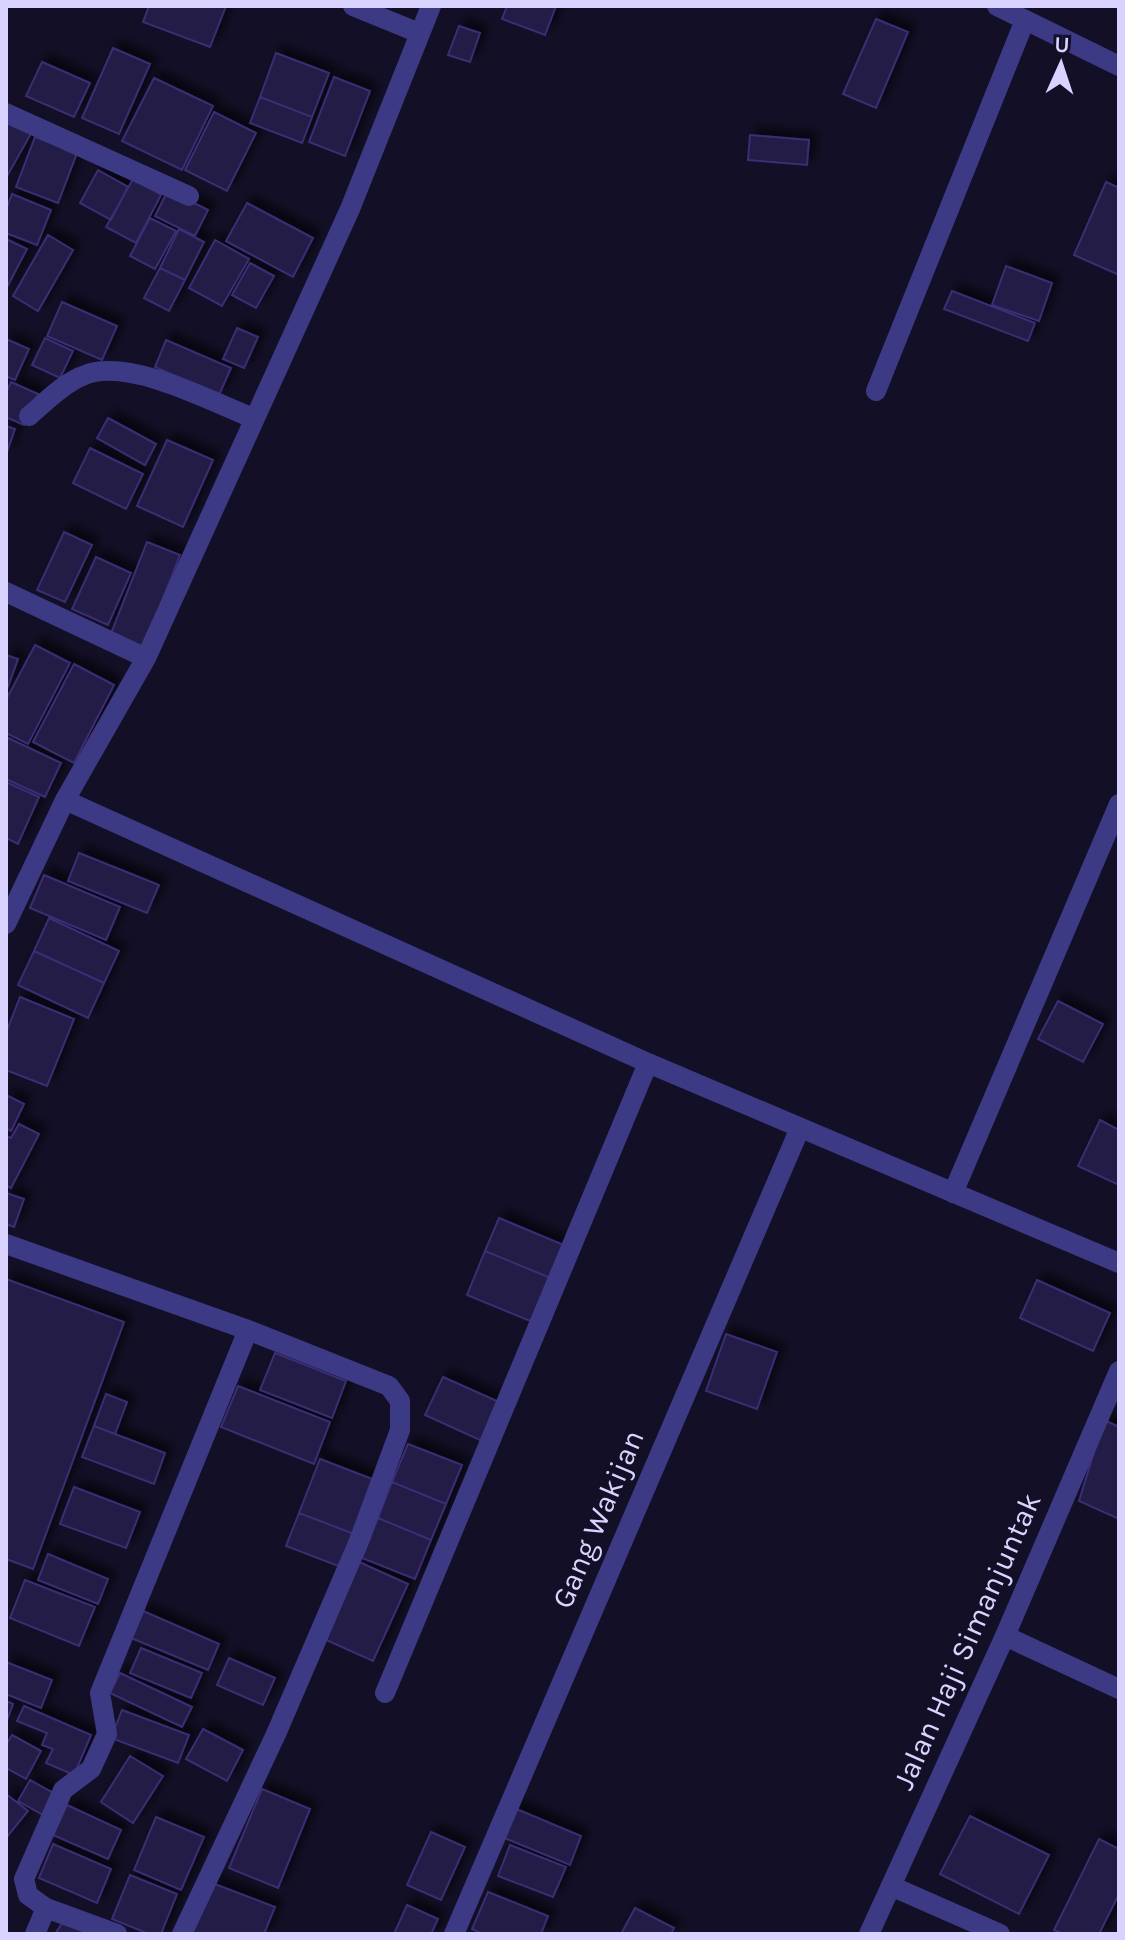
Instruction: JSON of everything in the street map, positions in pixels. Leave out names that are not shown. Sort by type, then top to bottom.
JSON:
[{"type":"street","points":[[353,6],[419,33]]},
{"type":"street","points":[[6,924],[65,800],[146,658],[350,209],[431,6]]},
{"type":"street","points":[[997,6],[1118,64]]},
{"type":"street","points":[[876,391],[1025,20]]},
{"type":"street","points":[[6,113],[189,196]]},
{"type":"street","points":[[29,416],[67,384],[93,373],[120,371],[179,388],[253,418]]},
{"type":"street","points":[[6,592],[146,658]]},
{"type":"street","points":[[65,800],[648,1063],[1119,1263]]},
{"type":"street","points":[[953,1193],[1119,804]]},
{"type":"street","points":[[385,1693],[648,1063]]},
{"type":"street","name":"Gang Wakijan","points":[[454,1934],[800,1128]]},
{"type":"street","points":[[6,1244],[248,1330],[389,1386],[400,1401],[402,1415],[359,1541],[276,1734],[182,1934]]},
{"type":"street","points":[[117,1934],[46,1908],[28,1895],[24,1879],[63,1790],[91,1769],[107,1734],[100,1693],[248,1330]]},
{"type":"street","name":"Jalan Haji Simanjuntak","points":[[869,1934],[1115,1394],[1119,1371]]},
{"type":"street","points":[[1005,1636],[1119,1689]]},
{"type":"street","points":[[891,1886],[1000,1934]]},
{"type":"street","points":[[35,1934],[46,1908]]},
{"type":"building","points":[[149,6],[226,6],[210,47],[143,22]]},
{"type":"building","points":[[507,6],[556,6],[545,35],[502,19]]},
{"type":"building","points":[[876,19],[908,32],[876,108],[843,94]]},
{"type":"building","points":[[459,26],[480,33],[470,62],[448,55]]},
{"type":"building","points":[[113,48],[150,64],[119,134],[82,118]]},
{"type":"building","points":[[276,53],[329,73],[312,117],[260,97]]},
{"type":"building","points":[[42,62],[90,83],[74,117],[26,96]]},
{"type":"building","points":[[334,77],[370,91],[345,156],[309,142]]},
{"type":"building","points":[[154,78],[213,106],[182,170],[122,141]]},
{"type":"building","points":[[260,97],[312,117],[302,143],[250,123]]},
{"type":"building","points":[[214,112],[256,133],[227,191],[185,170]]},
{"type":"building","points":[[6,115],[33,130],[6,178]]},
{"type":"building","points":[[750,135],[809,140],[807,165],[748,160]]},
{"type":"building","points":[[35,137],[77,153],[58,203],[16,187]]},
{"type":"building","points":[[98,170],[128,187],[111,220],[80,203]]},
{"type":"building","points":[[133,179],[161,195],[136,243],[106,227]]},
{"type":"building","points":[[1106,182],[1119,188],[1119,275],[1074,255]]},
{"type":"building","points":[[168,190],[208,210],[195,236],[155,216]]},
{"type":"building","points":[[12,194],[51,210],[37,245],[6,233],[6,210]]},
{"type":"building","points":[[247,203],[313,238],[293,277],[226,241]]},
{"type":"building","points":[[150,218],[176,231],[155,269],[130,256]]},
{"type":"building","points":[[179,229],[204,242],[185,280],[160,268]]},
{"type":"building","points":[[48,235],[73,250],[38,311],[13,296]]},
{"type":"building","points":[[6,239],[27,249],[6,289]]},
{"type":"building","points":[[215,240],[249,259],[222,306],[189,288]]},
{"type":"building","points":[[250,263],[274,276],[256,308],[232,295]]},
{"type":"building","points":[[1006,266],[1052,283],[1039,321],[992,305]]},
{"type":"building","points":[[160,268],[185,280],[169,311],[144,298]]},
{"type":"building","points":[[952,291],[1035,323],[1028,341],[944,309]]},
{"type":"building","points":[[62,302],[117,326],[102,360],[47,336]]},
{"type":"building","points":[[237,328],[258,337],[244,368],[223,359]]},
{"type":"building","points":[[45,338],[73,351],[60,378],[32,365]]},
{"type":"building","points":[[6,339],[29,349],[15,380],[6,376]]},
{"type":"building","points":[[166,340],[231,368],[219,395],[155,367]]},
{"type":"building","points":[[11,382],[38,394],[24,425],[6,417],[6,393]]},
{"type":"building","points":[[108,418],[156,444],[145,465],[97,438]]},
{"type":"building","points":[[6,426],[15,429],[6,455]]},
{"type":"building","points":[[167,440],[213,460],[183,527],[137,506]]},
{"type":"building","points":[[90,448],[143,474],[126,509],[73,483]]},
{"type":"building","points":[[64,532],[92,545],[65,602],[37,590]]},
{"type":"building","points":[[147,542],[180,555],[143,649],[110,636]]},
{"type":"building","points":[[96,557],[131,573],[108,625],[72,609]]},
{"type":"building","points":[[35,645],[70,663],[28,744],[6,733],[6,700]]},
{"type":"building","points":[[6,655],[18,659],[6,692]]},
{"type":"building","points":[[74,664],[114,685],[74,763],[33,742]]},
{"type":"building","points":[[6,737],[61,763],[45,797],[6,779]]},
{"type":"building","points":[[6,782],[39,797],[18,844],[6,838]]},
{"type":"building","points":[[79,853],[159,885],[147,913],[68,881]]},
{"type":"building","points":[[44,875],[120,907],[106,940],[30,908]]},
{"type":"building","points":[[49,918],[119,951],[104,983],[34,951]]},
{"type":"building","points":[[34,951],[104,983],[88,1018],[18,985]]},
{"type":"building","points":[[20,997],[74,1019],[47,1086],[6,1070],[6,1033]]},
{"type":"building","points":[[1058,1001],[1103,1024],[1083,1062],[1038,1039]]},
{"type":"building","points":[[6,1095],[24,1104],[11,1131],[6,1128]]},
{"type":"building","points":[[1100,1120],[1119,1130],[1119,1185],[1078,1166]]},
{"type":"building","points":[[19,1124],[39,1134],[11,1188],[6,1185],[6,1136],[11,1138]]},
{"type":"building","points":[[6,1193],[24,1199],[14,1227],[6,1224]]},
{"type":"building","points":[[499,1218],[566,1246],[553,1279],[485,1251]]},
{"type":"building","points":[[485,1251],[553,1279],[535,1323],[467,1295]]},
{"type":"building","points":[[6,1279],[124,1322],[33,1569],[6,1559]]},
{"type":"building","points":[[1037,1280],[1110,1313],[1093,1351],[1020,1318]]},
{"type":"building","points":[[726,1334],[777,1352],[757,1409],[706,1391]]},
{"type":"building","points":[[275,1353],[346,1381],[332,1418],[260,1390]]},
{"type":"building","points":[[443,1377],[499,1402],[482,1441],[425,1415]]},
{"type":"building","points":[[238,1386],[330,1422],[314,1464],[221,1427]]},
{"type":"building","points":[[106,1394],[127,1402],[115,1434],[94,1426]]},
{"type":"building","points":[[1104,1420],[1119,1427],[1119,1519],[1079,1501]]},
{"type":"building","points":[[94,1426],[165,1453],[154,1484],[82,1457]]},
{"type":"building","points":[[408,1444],[462,1465],[446,1504],[392,1482]]},
{"type":"building","points":[[320,1459],[375,1480],[354,1534],[299,1513]]},
{"type":"building","points":[[392,1482],[446,1504],[431,1540],[378,1518]]},
{"type":"building","points":[[74,1487],[140,1512],[126,1548],[60,1524]]},
{"type":"building","points":[[299,1513],[354,1534],[341,1567],[286,1546]]},
{"type":"building","points":[[378,1518],[431,1540],[415,1579],[362,1558]]},
{"type":"building","points":[[48,1554],[108,1579],[98,1604],[38,1580]]},
{"type":"building","points":[[359,1562],[408,1584],[373,1661],[324,1639]]},
{"type":"building","points":[[25,1580],[95,1607],[79,1646],[10,1618]]},
{"type":"building","points":[[143,1611],[219,1644],[208,1670],[131,1638]]},
{"type":"building","points":[[141,1648],[202,1673],[191,1698],[130,1673]]},
{"type":"building","points":[[229,1658],[275,1678],[263,1705],[217,1685]]},
{"type":"building","points":[[6,1662],[52,1680],[41,1708],[6,1694]]},
{"type":"building","points":[[120,1673],[192,1707],[182,1727],[110,1693]]},
{"type":"building","points":[[6,1701],[13,1704],[6,1723]]},
{"type":"building","points":[[24,1706],[91,1735],[74,1775],[46,1763],[53,1749],[42,1745],[47,1733],[17,1721]]},
{"type":"building","points":[[122,1710],[189,1735],[178,1763],[111,1738]]},
{"type":"building","points":[[203,1729],[243,1750],[227,1781],[186,1759]]},
{"type":"building","points":[[12,1735],[41,1751],[26,1779],[6,1768],[6,1745]]},
{"type":"building","points":[[130,1756],[163,1776],[133,1823],[101,1802]]},
{"type":"building","points":[[30,1780],[55,1794],[43,1815],[18,1801]]},
{"type":"building","points":[[262,1789],[310,1809],[278,1888],[229,1868]]},
{"type":"building","points":[[6,1794],[28,1811],[6,1838]]},
{"type":"building","points":[[67,1805],[121,1830],[108,1859],[53,1835]]},
{"type":"building","points":[[514,1808],[581,1836],[570,1865],[502,1837]]},
{"type":"building","points":[[970,1816],[1049,1855],[1019,1914],[940,1874]]},
{"type":"building","points":[[156,1817],[204,1837],[181,1890],[134,1870]]},
{"type":"building","points":[[431,1832],[465,1847],[441,1900],[407,1885]]},
{"type":"building","points":[[1099,1839],[1119,1849],[1119,1894],[1099,1934],[1063,1934],[1054,1930]]},
{"type":"building","points":[[53,1844],[111,1869],[97,1903],[39,1878]]},
{"type":"building","points":[[510,1845],[566,1867],[553,1897],[498,1876]]},
{"type":"building","points":[[130,1875],[177,1894],[161,1934],[149,1934],[112,1919]]},
{"type":"building","points":[[212,1883],[275,1907],[264,1934],[192,1934]]},
{"type":"building","points":[[488,1892],[548,1916],[541,1934],[483,1934],[472,1929]]},
{"type":"building","points":[[407,1905],[438,1919],[431,1934],[394,1934]]},
{"type":"building","points":[[635,1908],[674,1928],[671,1934],[621,1934]]},
{"type":"building","points":[[64,1920],[87,1934],[55,1934]]}]
